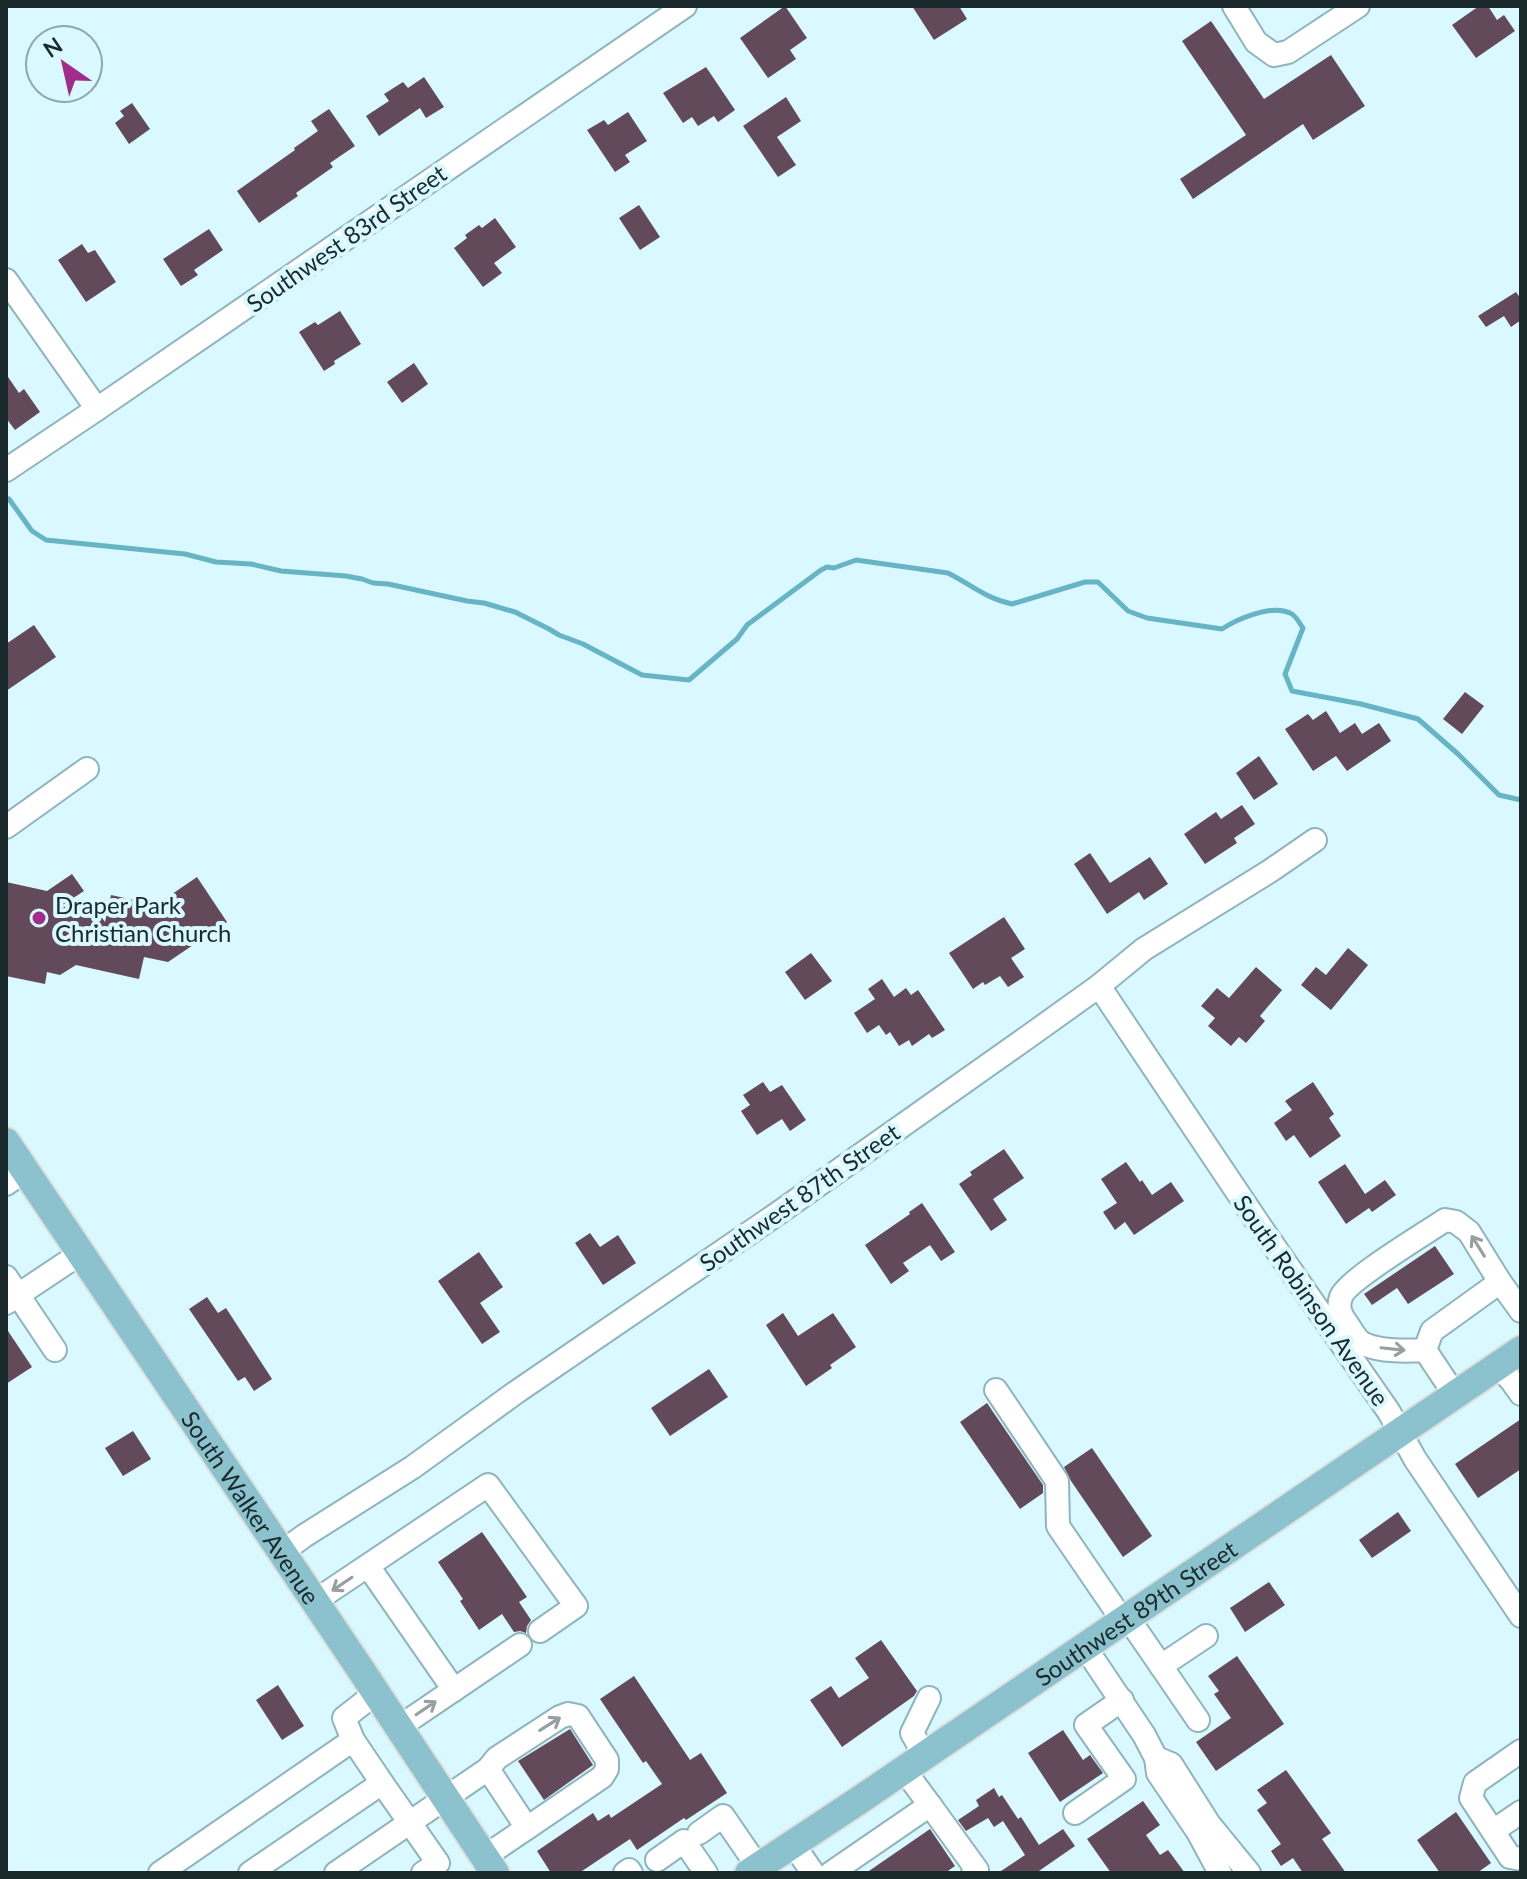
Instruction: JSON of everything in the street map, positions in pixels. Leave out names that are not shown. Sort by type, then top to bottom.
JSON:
[{"type":"main road","name":"South Walker Avenue","points":[[6,1142],[16,1177],[81,1253],[490,1865]]},
{"type":"main road","name":"Southwest 89th Street","points":[[753,1870],[1455,1395],[1514,1359]]},
{"type":"street","name":"Southwest 83rd Street","points":[[6,470],[685,6]]},
{"type":"street","points":[[1234,6],[1256,42],[1274,55],[1288,52],[1358,6]]},
{"type":"street","points":[[6,280],[97,409]]},
{"type":"street","points":[[6,827],[87,769]]},
{"type":"street","name":"Southwest 87th Street","points":[[282,1552],[413,1467],[515,1393],[777,1214],[1099,986],[1144,949],[1315,840]]},
{"type":"street","name":"South Robinson Avenue","points":[[1099,986],[1389,1412],[1415,1459],[1521,1616]]},
{"type":"street","points":[[1425,1350],[1394,1351],[1364,1344],[1342,1318],[1340,1298],[1363,1274],[1445,1220],[1456,1222],[1469,1232],[1521,1311]]},
{"type":"street","points":[[55,1350],[10,1292],[81,1253]]},
{"type":"street","points":[[1425,1350],[1432,1331],[1500,1282]]},
{"type":"street","points":[[1425,1350],[1455,1395]]},
{"type":"street","points":[[1514,1359],[1511,1380],[1521,1394]]},
{"type":"street","points":[[996,1390],[1057,1481],[1058,1526],[1198,1720]]},
{"type":"street","points":[[315,1601],[488,1485],[576,1606],[540,1631]]},
{"type":"street","points":[[368,1566],[454,1690]]},
{"type":"street","points":[[1161,1666],[1206,1636]]},
{"type":"street","points":[[399,1727],[520,1645]]},
{"type":"street","points":[[1085,1647],[1144,1735],[1156,1758],[1158,1773],[1204,1828],[1249,1873]]},
{"type":"street","points":[[376,1693],[344,1718],[353,1740],[438,1863],[423,1873]]},
{"type":"street","points":[[929,1698],[912,1733],[914,1763],[930,1805],[977,1870],[973,1873]]},
{"type":"street","points":[[1122,1700],[1086,1725],[1124,1779]]},
{"type":"street","points":[[336,1873],[560,1717],[568,1714],[578,1716],[607,1760],[607,1769],[602,1777],[527,1828],[490,1865]]},
{"type":"street","points":[[160,1873],[353,1740]]},
{"type":"street","points":[[1521,1751],[1475,1783],[1471,1798],[1510,1857],[1521,1859]]},
{"type":"street","points":[[1075,1813],[1156,1758]]},
{"type":"street","points":[[488,1769],[527,1828]]},
{"type":"street","points":[[250,1873],[382,1783]]},
{"type":"street","points":[[831,1873],[930,1805]]},
{"type":"street","points":[[1493,1831],[1521,1812]]},
{"type":"street","points":[[699,1833],[723,1816],[753,1870]]},
{"type":"street","points":[[1204,1828],[1220,1873]]},
{"type":"street","points":[[657,1860],[684,1841],[706,1873]]},
{"type":"street","points":[[793,1844],[813,1873]]},
{"type":"building","points":[[785,6],[807,38],[790,50],[796,59],[768,78],[740,38]]},
{"type":"building","points":[[912,6],[959,6],[967,19],[934,40]]},
{"type":"building","points":[[1479,6],[1488,6],[1497,20],[1504,15],[1515,31],[1476,58],[1452,25]]},
{"type":"building","points":[[1211,21],[1264,99],[1331,55],[1365,106],[1313,140],[1303,124],[1193,199],[1180,179],[1246,135],[1182,41]]},
{"type":"building","points":[[706,67],[735,110],[718,122],[714,116],[698,126],[692,117],[683,123],[663,93]]},
{"type":"building","points":[[424,77],[444,107],[426,118],[420,108],[379,136],[366,116],[389,101],[384,94],[403,82],[408,88]]},
{"type":"building","points":[[786,97],[801,121],[777,137],[796,165],[778,177],[743,126]]},
{"type":"building","points":[[132,103],[150,129],[129,144],[115,123],[124,116],[120,111]]},
{"type":"building","points":[[329,109],[355,146],[330,163],[333,167],[296,193],[298,196],[259,223],[237,191],[318,131],[311,121]]},
{"type":"building","points":[[628,112],[647,141],[625,155],[630,162],[615,172],[587,130],[604,120],[608,125]]},
{"type":"building","points":[[639,205],[660,237],[640,250],[619,218]]},
{"type":"building","points":[[495,218],[516,247],[494,263],[502,273],[483,287],[454,248],[467,238],[465,235]]},
{"type":"building","points":[[209,229],[223,250],[194,270],[198,275],[181,286],[163,259]]},
{"type":"building","points":[[82,244],[88,253],[95,250],[116,282],[86,302],[58,260]]},
{"type":"building","points":[[1516,292],[1521,299],[1521,320],[1511,327],[1504,316],[1486,327],[1478,316]]},
{"type":"building","points":[[340,311],[361,344],[324,371],[299,332],[315,322],[318,325]]},
{"type":"building","points":[[414,363],[428,384],[402,403],[387,382]]},
{"type":"building","points":[[6,374],[19,393],[24,389],[40,412],[15,430],[6,418]]},
{"type":"building","points":[[34,625],[56,657],[6,691],[6,644]]},
{"type":"building","points":[[1465,692],[1484,706],[1462,734],[1443,719]]},
{"type":"building","points":[[1326,711],[1340,733],[1355,723],[1362,734],[1379,723],[1391,741],[1347,771],[1336,756],[1313,771],[1285,729],[1308,714],[1313,720]]},
{"type":"building","points":[[1259,756],[1278,784],[1254,800],[1236,773]]},
{"type":"building","points":[[1242,805],[1255,824],[1234,838],[1237,843],[1205,864],[1184,834],[1216,812],[1221,819]]},
{"type":"building","points":[[1090,853],[1110,883],[1150,857],[1168,884],[1144,900],[1139,892],[1107,914],[1074,864]]},
{"type":"building","points":[[72,874],[84,891],[61,906],[100,915],[105,922],[111,895],[156,905],[197,877],[227,922],[168,962],[144,957],[139,979],[76,965],[60,975],[47,972],[45,984],[6,976],[6,882],[47,891]]},
{"type":"building","points":[[1004,917],[1025,949],[1011,958],[1024,977],[1008,987],[1000,976],[973,989],[949,953]]},
{"type":"building","points":[[1348,948],[1368,965],[1331,1010],[1301,985],[1316,967],[1326,975]]},
{"type":"building","points":[[811,953],[832,981],[805,1000],[785,972]]},
{"type":"building","points":[[1256,967],[1282,990],[1260,1016],[1265,1021],[1246,1043],[1239,1037],[1231,1046],[1208,1026],[1215,1018],[1201,1006],[1217,988],[1229,998]]},
{"type":"building","points":[[882,979],[894,997],[906,988],[911,995],[918,990],[945,1030],[932,1038],[929,1034],[912,1046],[909,1040],[899,1046],[890,1032],[886,1035],[879,1025],[867,1033],[854,1013],[875,999],[868,989]]},
{"type":"building","points":[[763,1082],[770,1092],[782,1085],[806,1120],[790,1131],[782,1119],[757,1135],[741,1111],[750,1105],[743,1095]]},
{"type":"building","points":[[1313,1082],[1334,1114],[1329,1118],[1341,1136],[1310,1158],[1294,1135],[1286,1141],[1274,1123],[1292,1110],[1285,1101]]},
{"type":"building","points":[[1004,1149],[1024,1178],[993,1199],[1007,1220],[991,1231],[959,1184],[972,1175],[970,1172]]},
{"type":"building","points":[[1126,1162],[1152,1195],[1171,1182],[1184,1201],[1134,1235],[1125,1222],[1115,1230],[1103,1212],[1117,1203],[1101,1179]]},
{"type":"building","points":[[1345,1164],[1365,1194],[1385,1180],[1396,1195],[1372,1212],[1369,1208],[1346,1224],[1318,1182]]},
{"type":"building","points":[[922,1203],[955,1252],[941,1261],[930,1245],[903,1263],[909,1271],[891,1284],[865,1245]]},
{"type":"building","points":[[590,1233],[600,1247],[618,1235],[636,1263],[603,1285],[575,1243]]},
{"type":"building","points":[[1435,1246],[1454,1274],[1408,1304],[1397,1288],[1372,1305],[1364,1294]]},
{"type":"building","points":[[479,1252],[503,1287],[480,1303],[500,1332],[482,1344],[438,1281]]},
{"type":"building","points":[[207,1297],[218,1313],[226,1308],[272,1379],[254,1391],[245,1377],[238,1381],[189,1309]]},
{"type":"building","points":[[783,1313],[798,1336],[833,1313],[856,1347],[806,1386],[766,1325]]},
{"type":"building","points":[[6,1328],[32,1367],[6,1384]]},
{"type":"building","points":[[709,1369],[728,1397],[670,1436],[651,1408]]},
{"type":"building","points":[[987,1403],[1043,1485],[1043,1493],[1020,1509],[960,1422]]},
{"type":"building","points":[[1521,1419],[1521,1469],[1478,1498],[1455,1464]]},
{"type":"building","points":[[133,1431],[151,1459],[123,1476],[105,1448]]},
{"type":"building","points":[[1092,1448],[1152,1536],[1123,1557],[1064,1467]]},
{"type":"building","points":[[1398,1512],[1411,1531],[1372,1558],[1359,1540]]},
{"type":"building","points":[[482,1532],[527,1597],[519,1602],[531,1620],[526,1633],[514,1632],[502,1614],[479,1630],[438,1562]]},
{"type":"building","points":[[1269,1582],[1285,1605],[1245,1632],[1230,1608]]},
{"type":"building","points":[[881,1640],[917,1691],[842,1747],[810,1700],[831,1686],[839,1698],[869,1678],[855,1658]]},
{"type":"building","points":[[1237,1656],[1284,1724],[1216,1771],[1196,1742],[1231,1718],[1214,1694],[1219,1691],[1208,1676]]},
{"type":"building","points":[[634,1676],[690,1760],[701,1753],[727,1793],[637,1850],[630,1839],[579,1873],[551,1873],[537,1851],[593,1813],[598,1821],[609,1814],[611,1818],[662,1784],[646,1761],[643,1763],[600,1699]]},
{"type":"building","points":[[278,1685],[304,1726],[282,1740],[256,1700]]},
{"type":"building","points":[[570,1729],[593,1765],[544,1800],[518,1761]]},
{"type":"building","points":[[1063,1730],[1083,1760],[1090,1755],[1103,1773],[1060,1802],[1028,1753]]},
{"type":"building","points":[[1286,1770],[1331,1833],[1322,1839],[1346,1873],[1303,1873],[1293,1858],[1281,1866],[1271,1851],[1281,1844],[1257,1810],[1267,1803],[1257,1790]]},
{"type":"building","points":[[994,1788],[1018,1819],[1021,1817],[1039,1845],[1063,1829],[1075,1846],[1036,1873],[998,1873],[1025,1855],[1003,1821],[994,1827],[988,1818],[966,1831],[958,1820],[979,1806],[976,1800]]},
{"type":"building","points":[[1143,1801],[1160,1825],[1146,1835],[1160,1855],[1168,1850],[1185,1873],[1111,1873],[1087,1839]]},
{"type":"building","points":[[1456,1812],[1491,1863],[1477,1873],[1440,1873],[1417,1840]]},
{"type":"building","points":[[930,1829],[955,1866],[945,1873],[866,1873]]},
{"type":"waterway","points":[[9,499],[32,531],[46,540],[185,554],[216,562],[251,564],[281,571],[346,576],[484,603],[515,612],[642,675],[689,680],[737,639],[747,625],[821,570],[856,560],[948,573],[987,595],[1012,604],[1085,582],[1098,582],[1128,611],[1147,618],[1222,629],[1255,614],[1283,611],[1294,615],[1303,628],[1285,674],[1292,691],[1418,719],[1499,795],[1521,800]]},
{"type":"place","name":"Draper Park Christian Church","points":[[39,918]]}]
